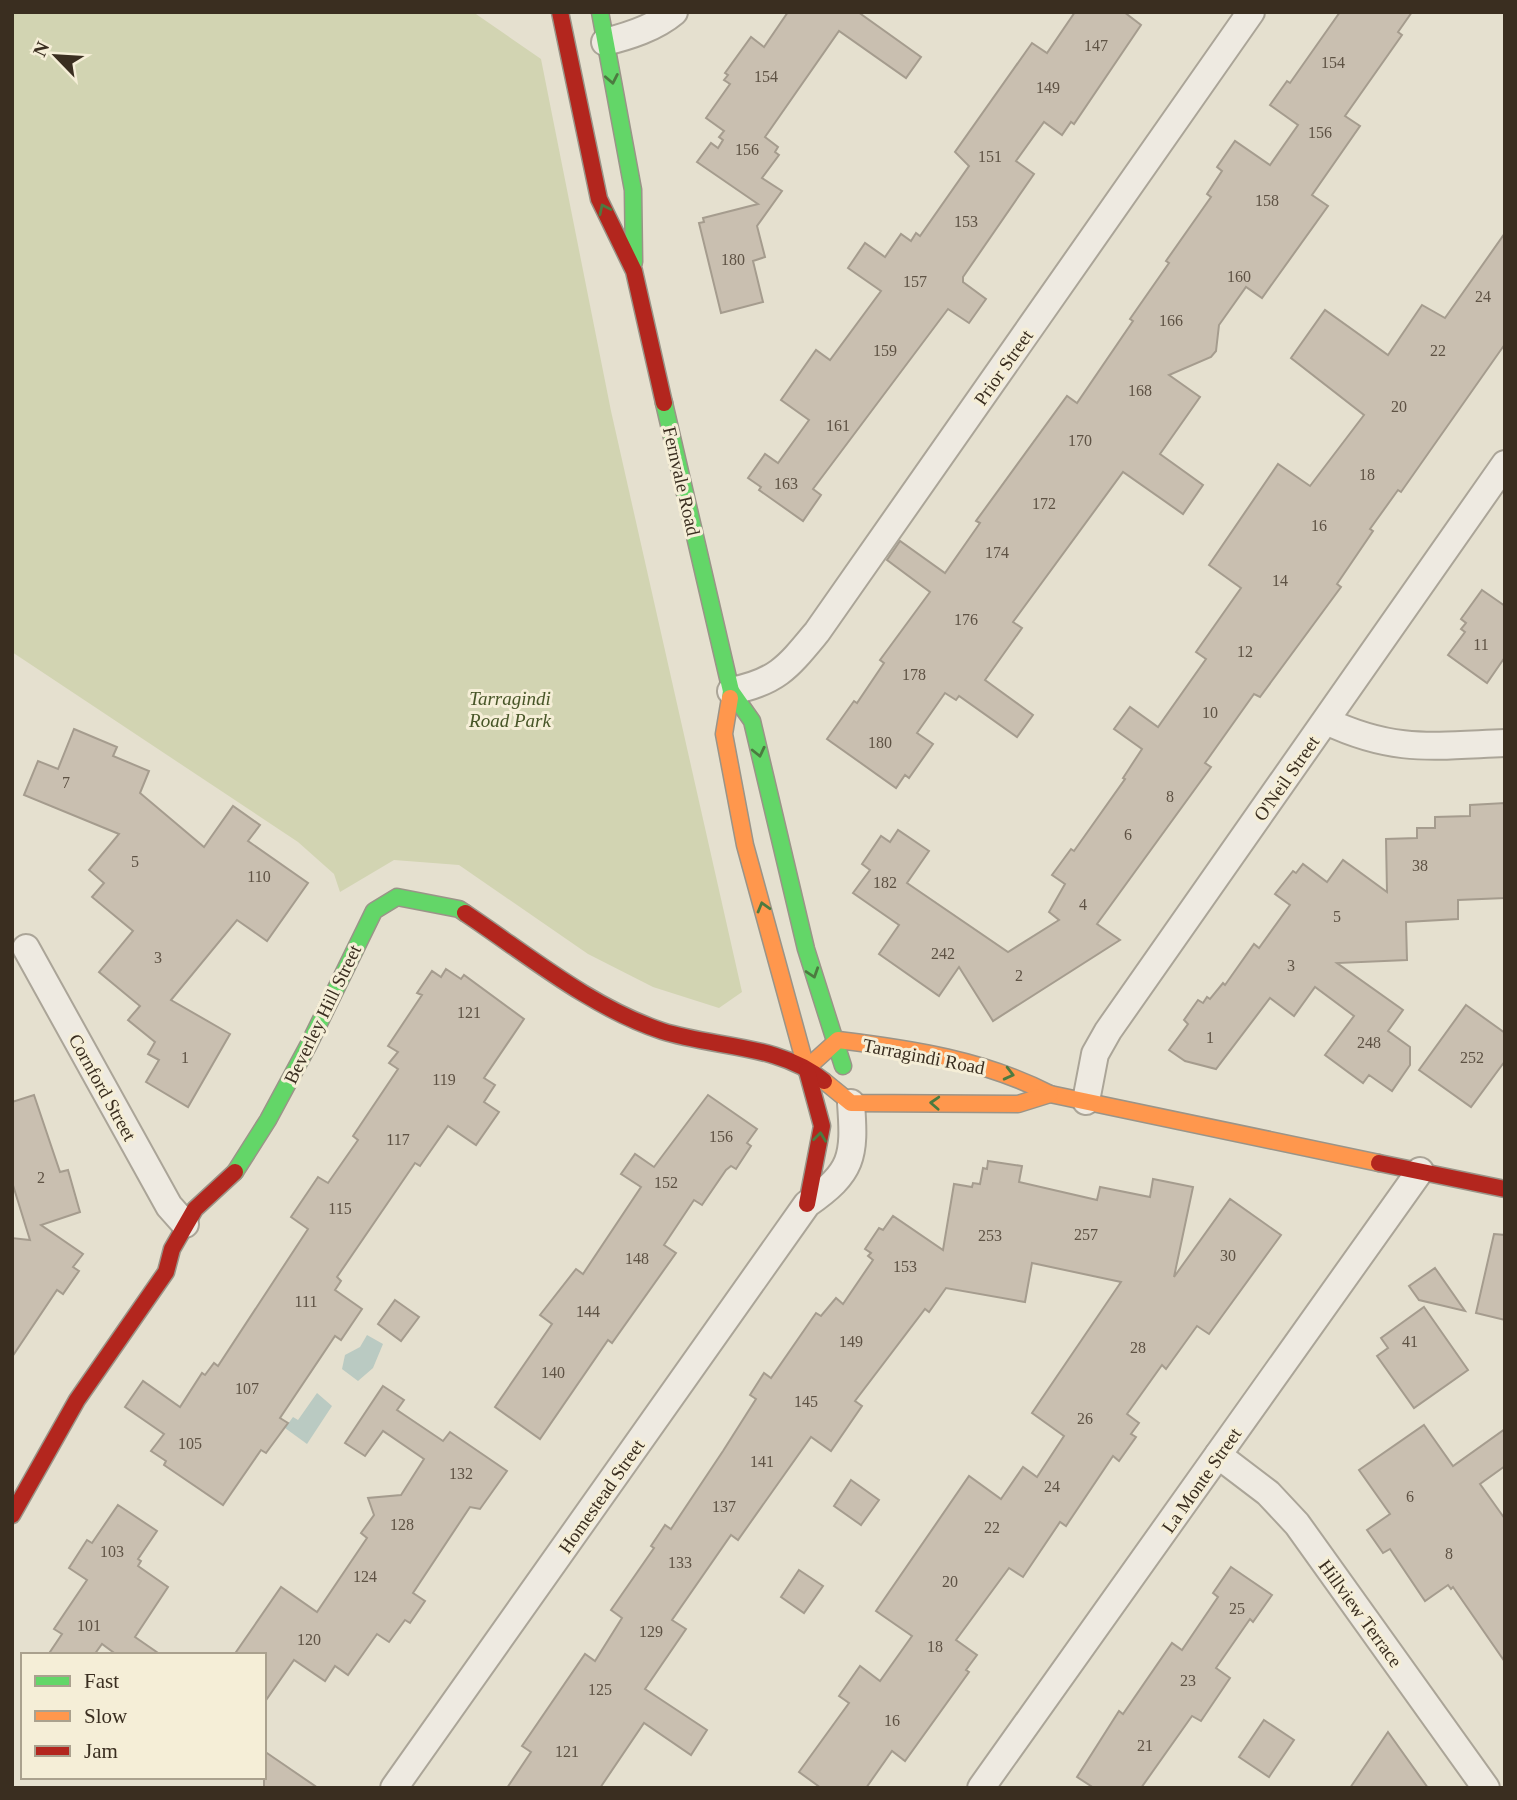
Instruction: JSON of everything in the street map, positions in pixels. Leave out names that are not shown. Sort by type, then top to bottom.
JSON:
[{"type":"street","name":"Fernvale Road","points":[[560,12],[599,199],[634,271]]},
{"type":"street","name":"Fernvale Road","points":[[600,12],[633,190],[634,271],[731,691],[752,721],[806,949],[838,1040],[852,1103]]},
{"type":"street","points":[[605,42],[639,32],[664,21],[674,12]]},
{"type":"street","name":"Prior Street","points":[[731,691],[758,686],[777,677],[817,632],[1251,12]]},
{"type":"street","name":"O'Neil Street","points":[[1086,1101],[1095,1054],[1108,1031],[1505,464]]},
{"type":"street","name":"Fernvale Road","points":[[731,691],[724,734],[745,845],[808,1067]]},
{"type":"street","points":[[1326,721],[1359,736],[1406,746],[1505,743]]},
{"type":"street","name":"Beverley Hill Street","points":[[12,1515],[77,1399],[166,1272],[172,1249],[185,1224],[195,1209],[233,1175],[245,1159],[309,1044],[374,911],[397,897],[459,909],[607,1007],[637,1021],[663,1031],[775,1056],[808,1067]]},
{"type":"street","name":"Cornford Street","points":[[26,948],[169,1206],[185,1224]]},
{"type":"street","name":"Tarragindi Road","points":[[808,1067],[838,1040],[897,1047],[1021,1077],[1050,1094],[1505,1189]]},
{"type":"street","points":[[808,1067],[852,1103]]},
{"type":"street","name":"Homestead Street","points":[[807,1204],[822,1126],[808,1067]]},
{"type":"street","name":"Tarragindi Road","points":[[852,1103],[1018,1104],[1050,1094]]},
{"type":"street","name":"Homestead Street","points":[[394,1788],[807,1204],[832,1186],[848,1163],[854,1144],[852,1103]]},
{"type":"street","name":"La Monte Street","points":[[981,1788],[1420,1171]]},
{"type":"street","name":"Hillview Terrace","points":[[1218,1455],[1268,1493],[1297,1524],[1486,1788]]},
{"type":"green space","name":"Tarragindi Road Park","points":[[12,12],[473,12],[541,59],[611,411],[742,992],[719,1008],[653,987],[588,954],[459,865],[394,860],[340,892],[334,874],[298,842],[12,652]]},
{"type":"shaded area","points":[[367,1335],[383,1344],[373,1368],[358,1381],[342,1369],[345,1355],[360,1347]]},
{"type":"shaded area","points":[[317,1393],[332,1406],[307,1444],[285,1428],[293,1417],[298,1420]]},
{"type":"building","points":[[788,12],[858,12],[921,57],[906,78],[839,31],[765,137],[778,147],[775,152],[779,155],[762,178],[782,191],[757,226],[765,257],[753,261],[763,302],[721,313],[699,223],[704,222],[703,218],[758,204],[697,162],[711,143],[718,148],[723,140],[719,137],[724,131],[706,118],[730,84],[724,80],[728,75],[725,73],[751,37],[764,47]]},
{"type":"building","points":[[1075,12],[1124,12],[1141,25],[1074,124],[1071,122],[1062,135],[1044,122],[1016,161],[1034,174],[963,277],[963,282],[986,299],[969,323],[948,309],[813,489],[821,495],[803,521],[759,490],[761,487],[748,478],[765,454],[778,463],[809,420],[781,400],[816,350],[830,360],[881,291],[848,268],[865,243],[885,257],[901,234],[911,241],[916,233],[920,236],[969,166],[955,152],[1032,43],[1047,53]]},
{"type":"building","points":[[1340,12],[1412,12],[1398,32],[1402,35],[1345,116],[1360,126],[1312,195],[1328,206],[1262,298],[1246,287],[1219,325],[1216,351],[1211,357],[1169,375],[1200,397],[1160,454],[1203,485],[1183,514],[1123,472],[1013,622],[1022,628],[985,680],[1033,715],[1017,737],[959,696],[956,700],[945,693],[917,733],[933,744],[909,778],[905,775],[896,788],[827,739],[854,701],[857,703],[884,663],[880,660],[930,592],[887,560],[900,541],[945,573],[980,523],[976,521],[1067,396],[1077,403],[1133,321],[1130,319],[1169,263],[1166,261],[1211,197],[1207,194],[1222,171],[1217,167],[1235,141],[1270,165],[1298,125],[1270,105],[1287,81],[1290,83]]},
{"type":"building","points":[[1505,233],[1505,344],[1401,492],[1398,490],[1370,529],[1373,531],[1337,584],[1341,587],[1260,697],[1254,694],[1205,763],[1211,767],[1097,924],[1120,940],[993,1021],[959,967],[939,996],[879,954],[899,925],[853,893],[870,870],[862,864],[881,836],[890,842],[898,830],[929,851],[907,883],[1008,952],[1059,920],[1049,912],[1065,884],[1052,875],[1071,849],[1074,851],[1125,779],[1123,778],[1142,749],[1114,729],[1130,707],[1158,727],[1206,659],[1196,652],[1241,588],[1209,565],[1278,464],[1310,486],[1364,415],[1291,358],[1325,310],[1388,355],[1422,305],[1445,318]]},
{"type":"building","points":[[1482,590],[1505,606],[1505,657],[1487,683],[1448,655],[1465,632],[1461,629],[1466,623],[1461,619]]},
{"type":"building","points":[[74,729],[117,747],[113,756],[149,771],[140,793],[204,847],[233,806],[260,825],[248,841],[308,883],[267,941],[237,920],[171,1000],[230,1034],[188,1107],[146,1082],[159,1060],[148,1054],[155,1042],[128,1020],[140,1006],[99,972],[133,931],[92,897],[104,883],[89,870],[119,834],[24,795],[38,761],[58,769]]},
{"type":"building","points":[[1505,803],[1505,898],[1458,900],[1458,919],[1406,922],[1407,960],[1337,963],[1403,1010],[1388,1031],[1410,1047],[1410,1065],[1392,1091],[1369,1075],[1363,1083],[1325,1055],[1354,1016],[1315,987],[1294,1016],[1270,998],[1216,1069],[1185,1061],[1169,1050],[1188,1024],[1184,1020],[1198,1000],[1203,1003],[1207,997],[1210,999],[1223,983],[1225,985],[1254,944],[1259,948],[1290,905],[1275,894],[1293,871],[1296,873],[1303,864],[1327,882],[1343,860],[1387,892],[1386,839],[1417,838],[1417,828],[1435,828],[1435,817],[1470,816],[1470,805]]},
{"type":"building","points":[[446,969],[461,979],[464,975],[524,1019],[484,1078],[495,1085],[484,1102],[499,1112],[476,1145],[448,1126],[420,1166],[415,1163],[337,1277],[341,1281],[335,1290],[362,1309],[341,1340],[335,1336],[280,1418],[288,1423],[266,1453],[261,1450],[223,1505],[164,1465],[166,1461],[151,1451],[164,1434],[125,1407],[143,1381],[180,1407],[202,1373],[205,1375],[214,1363],[218,1366],[308,1229],[291,1217],[318,1177],[328,1183],[358,1140],[353,1136],[398,1069],[389,1063],[398,1052],[388,1046],[422,995],[417,993],[432,971],[441,977]]},
{"type":"building","points":[[1466,1005],[1505,1033],[1505,1061],[1471,1107],[1419,1070]]},
{"type":"building","points":[[34,1095],[60,1172],[68,1170],[80,1212],[41,1225],[83,1254],[73,1267],[79,1271],[63,1294],[57,1290],[12,1357],[12,1238],[30,1240],[12,1182],[12,1102]]},
{"type":"building","points":[[708,1095],[757,1129],[747,1143],[751,1146],[736,1169],[731,1166],[726,1170],[702,1205],[694,1200],[664,1245],[676,1253],[612,1343],[608,1340],[540,1439],[495,1407],[552,1324],[540,1315],[576,1269],[583,1274],[641,1187],[621,1174],[635,1154],[654,1167]]},
{"type":"building","points":[[988,1161],[1022,1166],[1019,1182],[1097,1200],[1100,1187],[1150,1197],[1153,1179],[1193,1187],[1174,1277],[1230,1199],[1281,1235],[1209,1334],[1197,1326],[1166,1369],[1162,1365],[1127,1414],[1139,1423],[1131,1434],[1136,1437],[1119,1461],[1113,1456],[1066,1526],[1060,1522],[1023,1577],[1009,1568],[956,1640],[977,1655],[966,1670],[969,1672],[905,1761],[892,1751],[866,1788],[821,1788],[799,1772],[849,1703],[839,1696],[860,1666],[880,1681],[912,1636],[876,1611],[969,1476],[1001,1499],[1023,1467],[1037,1477],[1064,1436],[1032,1413],[1121,1282],[1032,1263],[1025,1302],[946,1288],[929,1312],[925,1309],[855,1401],[862,1406],[831,1451],[811,1437],[738,1540],[731,1535],[672,1620],[686,1629],[645,1689],[707,1730],[691,1755],[644,1723],[600,1788],[507,1788],[531,1752],[522,1746],[585,1654],[595,1661],[622,1618],[611,1610],[654,1548],[651,1546],[665,1525],[671,1529],[723,1451],[756,1399],[750,1395],[764,1373],[771,1378],[816,1313],[821,1316],[836,1298],[843,1304],[873,1260],[868,1256],[871,1253],[865,1249],[879,1228],[883,1230],[893,1216],[943,1250],[954,1184],[972,1187],[973,1183],[980,1184],[983,1168],[987,1169]]},
{"type":"building","points":[[1494,1234],[1505,1235],[1505,1320],[1476,1313]]},
{"type":"building","points":[[1435,1268],[1465,1311],[1419,1300],[1409,1286]]},
{"type":"building","points":[[395,1300],[419,1317],[401,1341],[378,1324]]},
{"type":"building","points":[[1424,1307],[1468,1370],[1414,1408],[1377,1356],[1388,1348],[1381,1338]]},
{"type":"building","points":[[383,1386],[404,1400],[397,1410],[443,1441],[450,1432],[507,1471],[480,1509],[470,1507],[413,1593],[425,1601],[410,1623],[405,1620],[389,1642],[377,1634],[348,1675],[335,1666],[325,1681],[294,1660],[266,1700],[266,1653],[235,1653],[281,1587],[317,1612],[367,1538],[361,1533],[374,1515],[368,1498],[401,1495],[424,1459],[383,1431],[365,1456],[345,1443]]},
{"type":"building","points":[[1424,1425],[1453,1466],[1505,1429],[1505,1466],[1480,1484],[1505,1519],[1505,1662],[1453,1587],[1451,1589],[1448,1585],[1425,1601],[1390,1549],[1383,1553],[1367,1530],[1390,1514],[1359,1470]]},
{"type":"building","points":[[851,1480],[879,1500],[861,1525],[834,1506]]},
{"type":"building","points":[[118,1505],[157,1531],[138,1559],[141,1561],[138,1566],[168,1587],[135,1637],[158,1653],[114,1653],[102,1644],[95,1653],[49,1653],[62,1634],[54,1629],[87,1580],[69,1568],[87,1540],[92,1543]]},
{"type":"building","points":[[1231,1567],[1272,1595],[1253,1622],[1250,1619],[1216,1668],[1230,1678],[1201,1721],[1192,1716],[1141,1788],[1094,1788],[1077,1777],[1119,1711],[1123,1714],[1172,1643],[1182,1650],[1218,1597],[1213,1593]]},
{"type":"building","points":[[799,1570],[823,1586],[804,1613],[781,1597]]},
{"type":"building","points":[[1264,1720],[1294,1740],[1269,1777],[1239,1757]]},
{"type":"building","points":[[1388,1732],[1428,1788],[1350,1788]]},
{"type":"building","points":[[266,1752],[318,1788],[264,1788]]},
{"type":"traffic: fast","points":[[600,12],[633,190],[634,262]]},
{"type":"traffic: fast","points":[[664,403],[731,691],[730,698]]},
{"type":"traffic: fast","points":[[731,691],[752,721],[806,949],[843,1066]]},
{"type":"traffic: fast","points":[[235,1172],[268,1120],[309,1044],[374,911],[397,897],[459,909],[465,913]]},
{"type":"traffic: slow","points":[[730,698],[724,734],[745,845],[807,1071]]},
{"type":"traffic: slow","points":[[808,1067],[838,1040],[893,1047],[973,1064],[1025,1082],[1050,1094],[1379,1163]]},
{"type":"traffic: slow","points":[[824,1081],[851,1103],[1018,1104],[1050,1094]]},
{"type":"traffic: jam","points":[[560,12],[599,199],[634,271],[664,403]]},
{"type":"traffic: jam","points":[[465,913],[560,979],[635,1021],[682,1037],[767,1053],[807,1069],[824,1081]]},
{"type":"traffic: jam","points":[[807,1071],[822,1126],[807,1204]]},
{"type":"traffic: jam","points":[[1379,1163],[1505,1189]]},
{"type":"traffic: jam","points":[[12,1515],[77,1400],[166,1272],[172,1249],[195,1209],[235,1172]]}]
